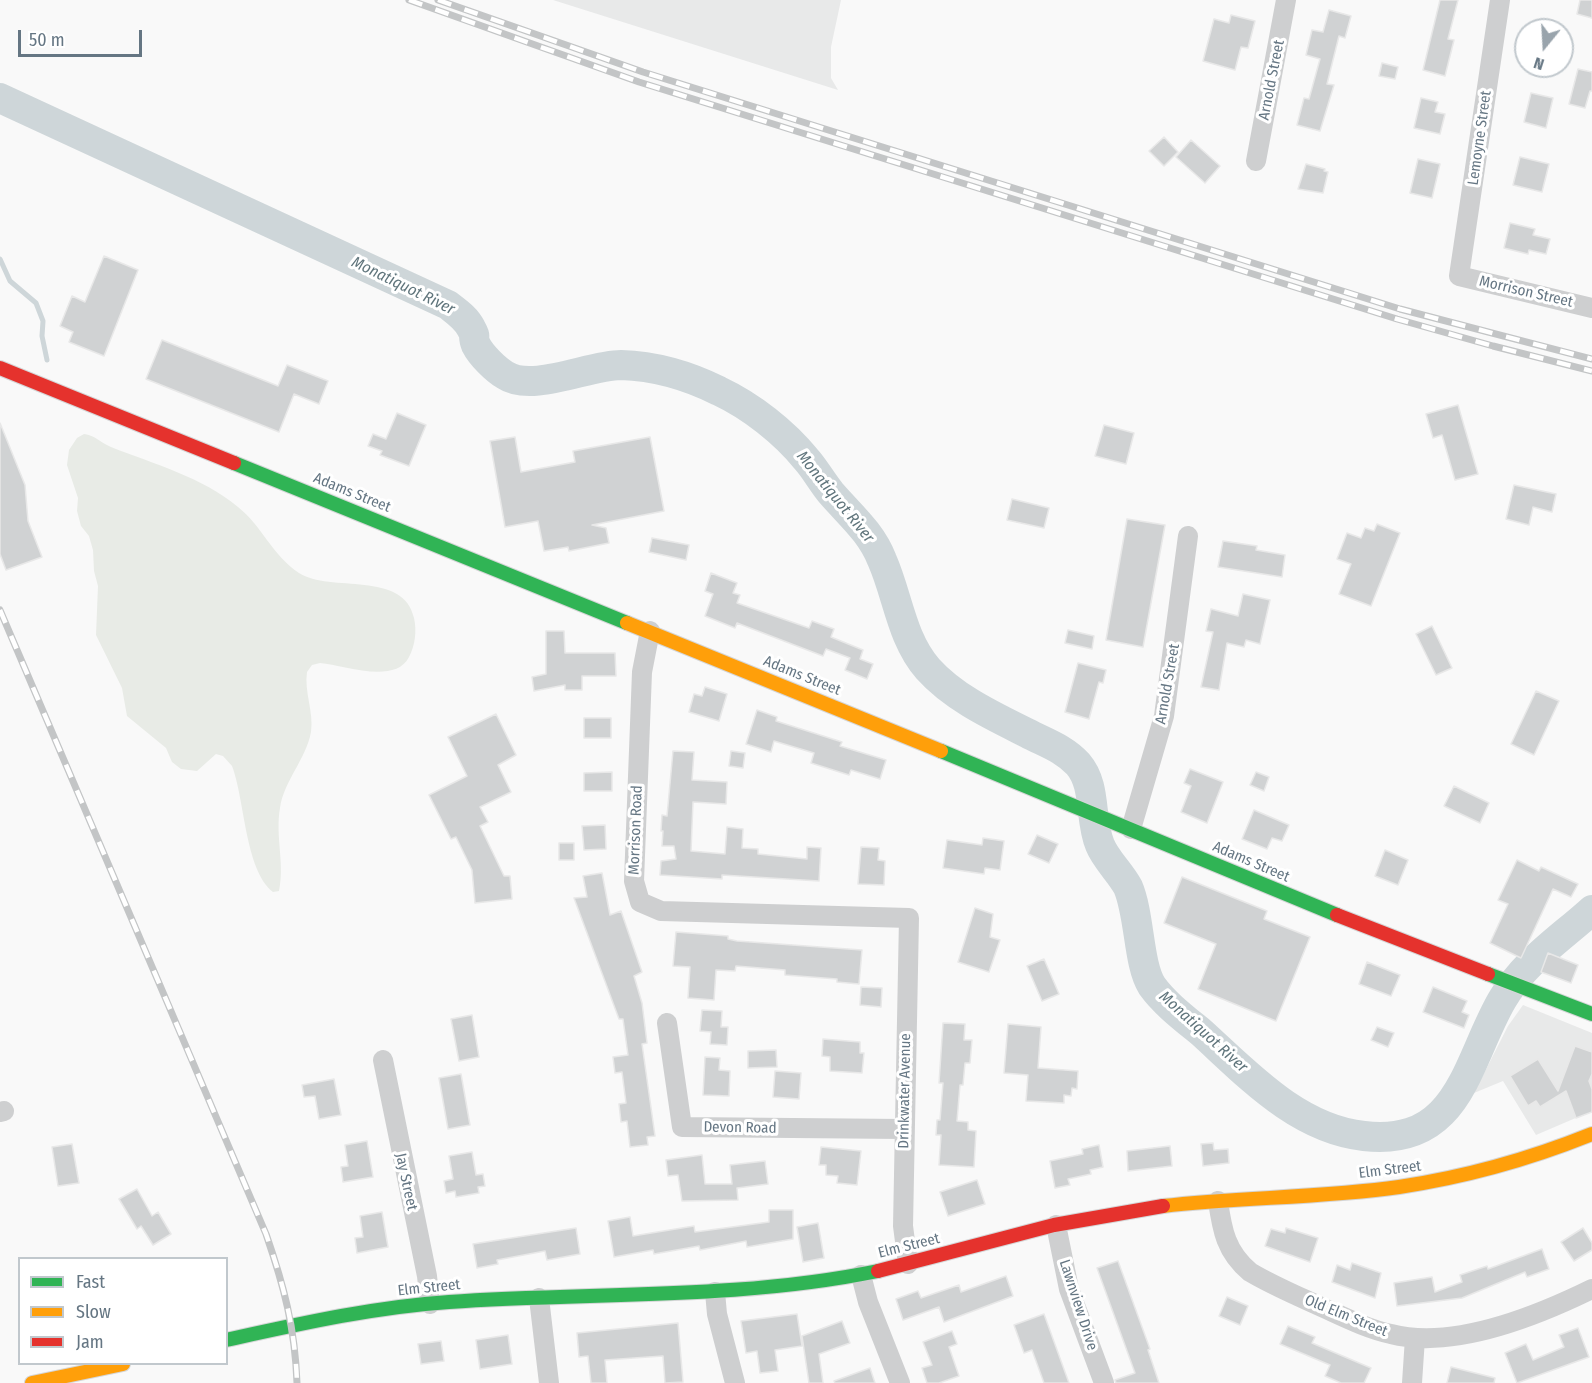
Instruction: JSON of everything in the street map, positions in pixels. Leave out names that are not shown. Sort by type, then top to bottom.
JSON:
[{"type":"street","name":"Arnold Street","points":[[1256,161],[1286,0]]},
{"type":"street","name":"Lemoyne Street","points":[[1459,276],[1500,0]]},
{"type":"street","name":"Morrison Street","points":[[1459,276],[1592,308]]},
{"type":"street","name":"Adams Street","points":[[0,368],[650,631],[1378,932],[1592,1014]]},
{"type":"street","name":"Arnold Street","points":[[1131,829],[1142,797],[1170,687],[1188,536]]},
{"type":"street","name":"Morrison Road","points":[[650,631],[642,672],[634,881],[640,902],[661,911],[909,918]]},
{"type":"street","name":"Drinkwater Avenue","points":[[908,1264],[903,1226],[903,1130],[909,918]]},
{"type":"street","name":"Devon Road","points":[[667,1023],[682,1127],[903,1130]]},
{"type":"street","name":"Jay Street","points":[[383,1060],[406,1185],[427,1276],[430,1304]]},
{"type":"street","name":"Elm Street","points":[[228,1340],[326,1318],[430,1304],[792,1287],[861,1275],[1056,1225],[1142,1208],[1377,1189],[1454,1177],[1526,1159],[1592,1134]]},
{"type":"street","name":"Old Elm Street","points":[[1218,1201],[1227,1245],[1236,1260],[1250,1272],[1364,1326],[1391,1335],[1415,1338],[1453,1336],[1496,1326],[1592,1289]]},
{"type":"street","name":"Lawnview Drive","points":[[1056,1225],[1069,1289],[1104,1383]]},
{"type":"street","points":[[861,1275],[868,1302],[900,1383]]},
{"type":"street","points":[[715,1292],[717,1314],[735,1383]]},
{"type":"street","points":[[539,1298],[549,1383]]},
{"type":"street","points":[[1412,1383],[1415,1338]]},
{"type":"street","points":[[32,1383],[118,1365]]},
{"type":"shaded area","points":[[553,0],[841,0],[831,47],[831,78],[838,90]]},
{"type":"shaded area","points":[[84,434],[209,487],[238,507],[254,523],[281,558],[299,573],[312,579],[381,588],[396,594],[407,603],[414,618],[414,643],[409,657],[402,665],[381,672],[320,663],[312,665],[307,672],[311,732],[305,751],[282,798],[279,818],[281,881],[279,891],[273,892],[264,882],[257,868],[232,766],[223,756],[216,754],[197,771],[181,769],[172,762],[166,748],[127,716],[122,688],[96,635],[98,586],[94,571],[93,550],[89,536],[81,526],[77,511],[78,498],[67,465],[69,450],[77,438]]},
{"type":"shaded area","points":[[1523,1005],[1592,1033],[1592,1111],[1536,1135],[1503,1081],[1474,1093],[1508,1026]]},
{"type":"building","points":[[1440,0],[1458,0],[1448,39],[1454,40],[1445,76],[1423,70]]},
{"type":"building","points":[[1580,0],[1592,0],[1592,18],[1577,14]]},
{"type":"building","points":[[1329,10],[1351,16],[1345,38],[1339,36],[1327,84],[1334,85],[1320,131],[1297,125],[1304,98],[1309,99],[1320,59],[1306,55],[1312,30],[1323,32]]},
{"type":"building","points":[[1231,15],[1255,21],[1248,48],[1241,47],[1235,70],[1203,61],[1214,19],[1229,23]]},
{"type":"building","points":[[1382,63],[1398,67],[1395,79],[1379,76]]},
{"type":"building","points":[[1578,69],[1592,72],[1592,91],[1590,91],[1585,108],[1569,104]]},
{"type":"building","points":[[1531,93],[1553,98],[1546,128],[1524,122]]},
{"type":"building","points":[[1421,98],[1438,102],[1435,112],[1445,114],[1440,134],[1414,128]]},
{"type":"building","points":[[1164,137],[1178,152],[1164,166],[1149,151]]},
{"type":"building","points":[[1191,140],[1220,166],[1205,183],[1176,157]]},
{"type":"building","points":[[1520,157],[1549,164],[1542,192],[1513,185]]},
{"type":"building","points":[[1418,159],[1440,164],[1432,198],[1410,193]]},
{"type":"building","points":[[1306,164],[1328,172],[1323,193],[1298,189]]},
{"type":"building","points":[[1510,223],[1535,229],[1533,235],[1550,239],[1546,254],[1529,250],[1528,254],[1504,248]]},
{"type":"building","points":[[104,256],[138,270],[104,356],[69,342],[73,332],[60,326],[72,296],[85,302]]},
{"type":"building","points":[[162,340],[278,386],[287,365],[328,381],[319,404],[294,394],[279,432],[146,379]]},
{"type":"building","points":[[1458,405],[1478,474],[1455,480],[1442,435],[1433,438],[1426,414]]},
{"type":"building","points":[[397,413],[426,425],[409,466],[380,455],[382,451],[368,446],[373,434],[386,439]]},
{"type":"building","points":[[0,423],[25,485],[28,521],[42,557],[6,570],[0,554]]},
{"type":"building","points":[[1104,425],[1134,433],[1126,464],[1095,456]]},
{"type":"building","points":[[515,437],[521,472],[575,462],[573,451],[650,437],[664,511],[592,525],[606,528],[609,543],[569,551],[568,547],[544,551],[538,521],[505,527],[490,441]]},
{"type":"building","points":[[1514,485],[1556,494],[1552,512],[1533,507],[1529,525],[1506,519]]},
{"type":"building","points":[[1012,499],[1049,508],[1044,528],[1007,520]]},
{"type":"building","points":[[1127,519],[1165,525],[1143,647],[1106,640]]},
{"type":"building","points":[[1377,524],[1400,533],[1371,606],[1339,594],[1351,564],[1337,559],[1347,533],[1361,538],[1365,528],[1374,531]]},
{"type":"building","points":[[652,538],[689,545],[686,560],[649,552]]},
{"type":"building","points":[[1223,541],[1257,546],[1256,550],[1285,555],[1282,577],[1218,567]]},
{"type":"building","points":[[711,573],[737,583],[733,593],[740,595],[737,603],[809,628],[812,621],[834,629],[831,637],[863,650],[860,659],[873,664],[867,679],[845,670],[850,658],[826,649],[823,656],[737,623],[735,628],[705,616],[713,594],[705,591]]},
{"type":"building","points":[[1243,594],[1270,600],[1260,644],[1246,640],[1244,647],[1227,643],[1219,690],[1201,687],[1213,632],[1206,631],[1211,609],[1238,616]]},
{"type":"building","points":[[1432,626],[1452,668],[1436,675],[1416,634]]},
{"type":"building","points":[[1068,630],[1094,636],[1092,649],[1065,643]]},
{"type":"building","points":[[546,631],[564,631],[565,653],[615,653],[616,676],[582,676],[582,690],[565,690],[565,685],[534,691],[532,677],[546,674]]},
{"type":"building","points":[[1078,663],[1106,670],[1103,683],[1099,682],[1089,719],[1065,712]]},
{"type":"building","points":[[705,687],[727,694],[719,721],[689,712],[694,694],[702,696]]},
{"type":"building","points":[[1536,691],[1559,701],[1534,755],[1511,744]]},
{"type":"building","points":[[757,710],[777,717],[776,721],[842,742],[840,746],[886,760],[880,779],[851,770],[849,775],[811,763],[814,753],[774,741],[771,752],[746,744]]},
{"type":"building","points":[[496,714],[516,755],[498,765],[511,792],[480,807],[488,822],[480,826],[504,876],[510,876],[512,899],[475,903],[472,870],[456,837],[451,839],[429,795],[467,776],[448,737]]},
{"type":"building","points":[[584,718],[611,718],[611,738],[584,738]]},
{"type":"building","points":[[673,751],[694,752],[692,780],[727,782],[726,804],[693,802],[691,851],[725,854],[727,827],[743,829],[742,848],[758,849],[758,854],[807,859],[807,847],[821,848],[819,881],[722,875],[722,879],[660,875],[661,861],[676,859],[674,846],[662,846],[663,831],[661,831],[662,815],[667,816]]},
{"type":"building","points":[[731,751],[745,753],[743,768],[729,766]]},
{"type":"building","points":[[1190,769],[1223,782],[1207,823],[1181,812],[1191,786],[1184,783]]},
{"type":"building","points":[[612,772],[612,791],[584,791],[584,773]]},
{"type":"building","points":[[1256,772],[1269,777],[1264,791],[1250,785]]},
{"type":"building","points":[[1454,786],[1489,803],[1480,823],[1444,806]]},
{"type":"building","points":[[1254,810],[1289,825],[1282,841],[1272,838],[1267,849],[1242,839]]},
{"type":"building","points":[[605,825],[606,849],[584,850],[582,826]]},
{"type":"building","points":[[1037,835],[1058,844],[1049,863],[1028,854]]},
{"type":"building","points":[[983,838],[1004,841],[1000,870],[985,868],[984,874],[943,868],[947,840],[982,845]]},
{"type":"building","points":[[559,843],[574,843],[574,860],[559,860]]},
{"type":"building","points":[[861,847],[879,848],[878,860],[885,861],[884,885],[858,884]]},
{"type":"building","points":[[1385,850],[1408,860],[1398,885],[1375,876]]},
{"type":"building","points":[[1517,860],[1539,871],[1541,867],[1578,884],[1571,897],[1553,889],[1521,958],[1490,943],[1508,904],[1498,900]]},
{"type":"building","points":[[602,873],[610,915],[621,911],[642,972],[634,976],[642,1003],[647,1043],[642,1044],[655,1136],[647,1137],[648,1145],[630,1147],[627,1121],[621,1122],[619,1104],[626,1103],[622,1072],[615,1073],[613,1057],[628,1055],[623,1019],[619,1019],[574,898],[587,897],[583,876]]},
{"type":"building","points":[[1182,877],[1267,911],[1264,919],[1310,937],[1276,1021],[1198,989],[1216,944],[1164,923]]},
{"type":"building","points":[[975,908],[993,914],[990,937],[1000,940],[989,972],[958,962]]},
{"type":"building","points":[[676,932],[728,936],[728,939],[737,941],[862,950],[859,984],[837,982],[837,979],[785,975],[785,970],[736,966],[735,971],[716,970],[714,1000],[688,998],[690,967],[673,966]]},
{"type":"building","points":[[1548,953],[1578,965],[1571,983],[1541,972]]},
{"type":"building","points":[[1044,959],[1059,994],[1042,1001],[1027,966]]},
{"type":"building","points":[[1367,962],[1400,975],[1391,996],[1359,984]]},
{"type":"building","points":[[861,987],[882,988],[881,1007],[860,1005]]},
{"type":"building","points":[[1433,987],[1467,1001],[1462,1012],[1469,1015],[1464,1028],[1423,1012]]},
{"type":"building","points":[[702,1010],[722,1011],[721,1027],[728,1027],[727,1045],[710,1044],[711,1032],[700,1031]]},
{"type":"building","points":[[472,1015],[479,1057],[459,1061],[451,1019]]},
{"type":"building","points":[[943,1023],[965,1024],[964,1040],[972,1040],[970,1063],[965,1063],[963,1085],[960,1085],[957,1121],[968,1122],[968,1130],[976,1131],[974,1167],[939,1165],[941,1135],[936,1135],[937,1120],[940,1120],[943,1083],[939,1083]]},
{"type":"building","points":[[1008,1024],[1041,1027],[1038,1068],[1078,1071],[1077,1089],[1072,1088],[1071,1096],[1064,1095],[1064,1103],[1026,1101],[1028,1075],[1004,1073]]},
{"type":"building","points":[[1377,1027],[1394,1033],[1388,1047],[1371,1040]]},
{"type":"building","points":[[823,1039],[860,1042],[860,1053],[864,1053],[862,1073],[830,1071],[830,1057],[822,1056]]},
{"type":"building","points":[[1575,1046],[1592,1052],[1592,1074],[1589,1081],[1592,1089],[1592,1112],[1576,1118],[1566,1091],[1540,1107],[1536,1101],[1528,1106],[1510,1076],[1538,1059],[1558,1091]]},
{"type":"building","points":[[776,1050],[777,1067],[748,1068],[748,1051]]},
{"type":"building","points":[[705,1057],[720,1058],[719,1070],[730,1071],[729,1096],[703,1095]]},
{"type":"building","points":[[775,1071],[801,1073],[799,1099],[773,1097]]},
{"type":"building","points":[[461,1074],[470,1125],[448,1129],[439,1078]]},
{"type":"building","points":[[334,1079],[341,1115],[319,1119],[315,1096],[304,1097],[302,1085]]},
{"type":"building","points":[[367,1141],[373,1177],[343,1182],[341,1167],[348,1166],[345,1145]]},
{"type":"building","points":[[1213,1143],[1214,1150],[1228,1149],[1229,1163],[1203,1166],[1201,1144]]},
{"type":"building","points":[[72,1144],[79,1183],[58,1186],[52,1147]]},
{"type":"building","points":[[1099,1145],[1103,1167],[1090,1170],[1091,1174],[1068,1179],[1070,1185],[1055,1188],[1050,1161],[1083,1154],[1082,1149]]},
{"type":"building","points":[[1170,1146],[1172,1166],[1128,1171],[1127,1151]]},
{"type":"building","points":[[821,1147],[861,1151],[857,1185],[837,1183],[838,1176],[826,1175],[826,1165],[819,1165]]},
{"type":"building","points":[[472,1152],[476,1175],[483,1174],[485,1186],[478,1187],[479,1193],[456,1197],[455,1191],[446,1193],[444,1181],[453,1179],[449,1156]]},
{"type":"building","points":[[702,1155],[705,1184],[732,1184],[730,1165],[765,1161],[768,1184],[737,1188],[738,1200],[682,1201],[678,1175],[668,1176],[666,1160]]},
{"type":"building","points":[[977,1180],[985,1204],[948,1216],[940,1192]]},
{"type":"building","points":[[137,1189],[152,1216],[158,1212],[171,1234],[153,1245],[141,1226],[137,1229],[119,1199]]},
{"type":"building","points":[[769,1210],[793,1210],[793,1239],[747,1247],[746,1241],[700,1250],[699,1246],[654,1254],[653,1250],[614,1257],[608,1221],[630,1217],[633,1236],[694,1226],[695,1232],[769,1222]]},
{"type":"building","points":[[382,1212],[388,1247],[357,1253],[355,1238],[363,1237],[360,1216]]},
{"type":"building","points":[[818,1223],[824,1258],[803,1262],[797,1227]]},
{"type":"building","points":[[576,1228],[580,1254],[547,1260],[545,1251],[497,1260],[498,1264],[477,1268],[473,1244]]},
{"type":"building","points":[[1286,1228],[1318,1238],[1310,1262],[1265,1246],[1271,1229],[1285,1233]]},
{"type":"building","points":[[1583,1228],[1592,1243],[1592,1250],[1574,1261],[1561,1242]]},
{"type":"building","points":[[1542,1249],[1549,1269],[1527,1277],[1525,1272],[1462,1298],[1397,1306],[1394,1283],[1432,1277],[1435,1292],[1462,1282],[1460,1275],[1487,1266],[1488,1269]]},
{"type":"building","points":[[1118,1261],[1150,1349],[1148,1350],[1159,1383],[1116,1383],[1115,1380],[1135,1373],[1097,1268]]},
{"type":"building","points":[[1352,1263],[1381,1273],[1375,1298],[1332,1282],[1337,1265],[1350,1270]]},
{"type":"building","points":[[1006,1276],[1013,1296],[944,1322],[939,1307],[903,1320],[896,1299],[918,1291],[921,1298],[959,1285],[961,1292]]},
{"type":"building","points":[[1227,1297],[1248,1306],[1240,1325],[1219,1316]]},
{"type":"building","points":[[797,1314],[802,1346],[775,1350],[778,1371],[760,1373],[757,1351],[746,1353],[741,1321]]},
{"type":"building","points":[[1044,1314],[1069,1383],[1044,1383],[1032,1350],[1024,1353],[1014,1325]]},
{"type":"building","points":[[842,1321],[850,1343],[819,1354],[823,1383],[809,1383],[802,1336]]},
{"type":"building","points":[[678,1323],[683,1382],[665,1383],[663,1356],[605,1360],[607,1383],[591,1383],[588,1356],[579,1357],[577,1333]]},
{"type":"building","points":[[1288,1326],[1315,1337],[1312,1343],[1371,1368],[1364,1383],[1341,1383],[1325,1376],[1330,1365],[1280,1344]]},
{"type":"building","points":[[1578,1328],[1589,1357],[1517,1383],[1505,1353],[1526,1344],[1533,1360],[1564,1347],[1559,1335]]},
{"type":"building","points":[[952,1331],[957,1344],[949,1347],[959,1376],[939,1383],[927,1383],[922,1368],[932,1365],[923,1342]]},
{"type":"building","points":[[508,1335],[512,1364],[480,1369],[476,1340]]},
{"type":"building","points":[[441,1341],[444,1361],[421,1364],[418,1344]]},
{"type":"building","points":[[1451,1367],[1495,1378],[1494,1383],[1447,1383]]},
{"type":"building","points":[[870,1368],[875,1383],[835,1383],[834,1381]]},
{"type":"waterway","name":"Monatiquot River","points":[[0,98],[448,305],[469,324],[481,353],[493,366],[516,380],[545,380],[608,366],[646,367],[684,376],[708,386],[743,404],[766,421],[797,449],[872,541],[887,574],[912,644],[928,669],[962,698],[1060,750],[1078,764],[1088,782],[1100,845],[1128,887],[1132,898],[1147,977],[1157,993],[1256,1082],[1276,1098],[1317,1123],[1364,1136],[1396,1136],[1421,1128],[1440,1114],[1456,1095],[1511,986],[1532,962],[1592,910]]},
{"type":"waterway","points":[[0,259],[10,281],[36,303],[43,321],[42,336],[47,360]]},
{"type":"railway","points":[[409,0],[639,82],[1397,319],[1592,371]]},
{"type":"railway","points":[[438,0],[643,72],[1400,309],[1592,359]]},
{"type":"railway","points":[[0,610],[266,1234],[288,1307],[297,1383]]},
{"type":"traffic: fast","points":[[234,463],[627,623]]},
{"type":"traffic: fast","points":[[941,751],[1337,915]]},
{"type":"traffic: fast","points":[[1488,974],[1592,1014]]},
{"type":"traffic: fast","points":[[228,1340],[337,1317],[421,1304],[718,1291],[771,1287],[878,1271]]},
{"type":"traffic: slow","points":[[627,623],[941,751]]},
{"type":"traffic: slow","points":[[1163,1206],[1340,1193],[1424,1183],[1497,1166],[1592,1134]]},
{"type":"traffic: slow","points":[[32,1383],[118,1365]]},
{"type":"traffic: jam","points":[[0,368],[234,463]]},
{"type":"traffic: jam","points":[[1337,915],[1488,974]]},
{"type":"traffic: jam","points":[[878,1271],[1054,1225],[1163,1206]]}]
